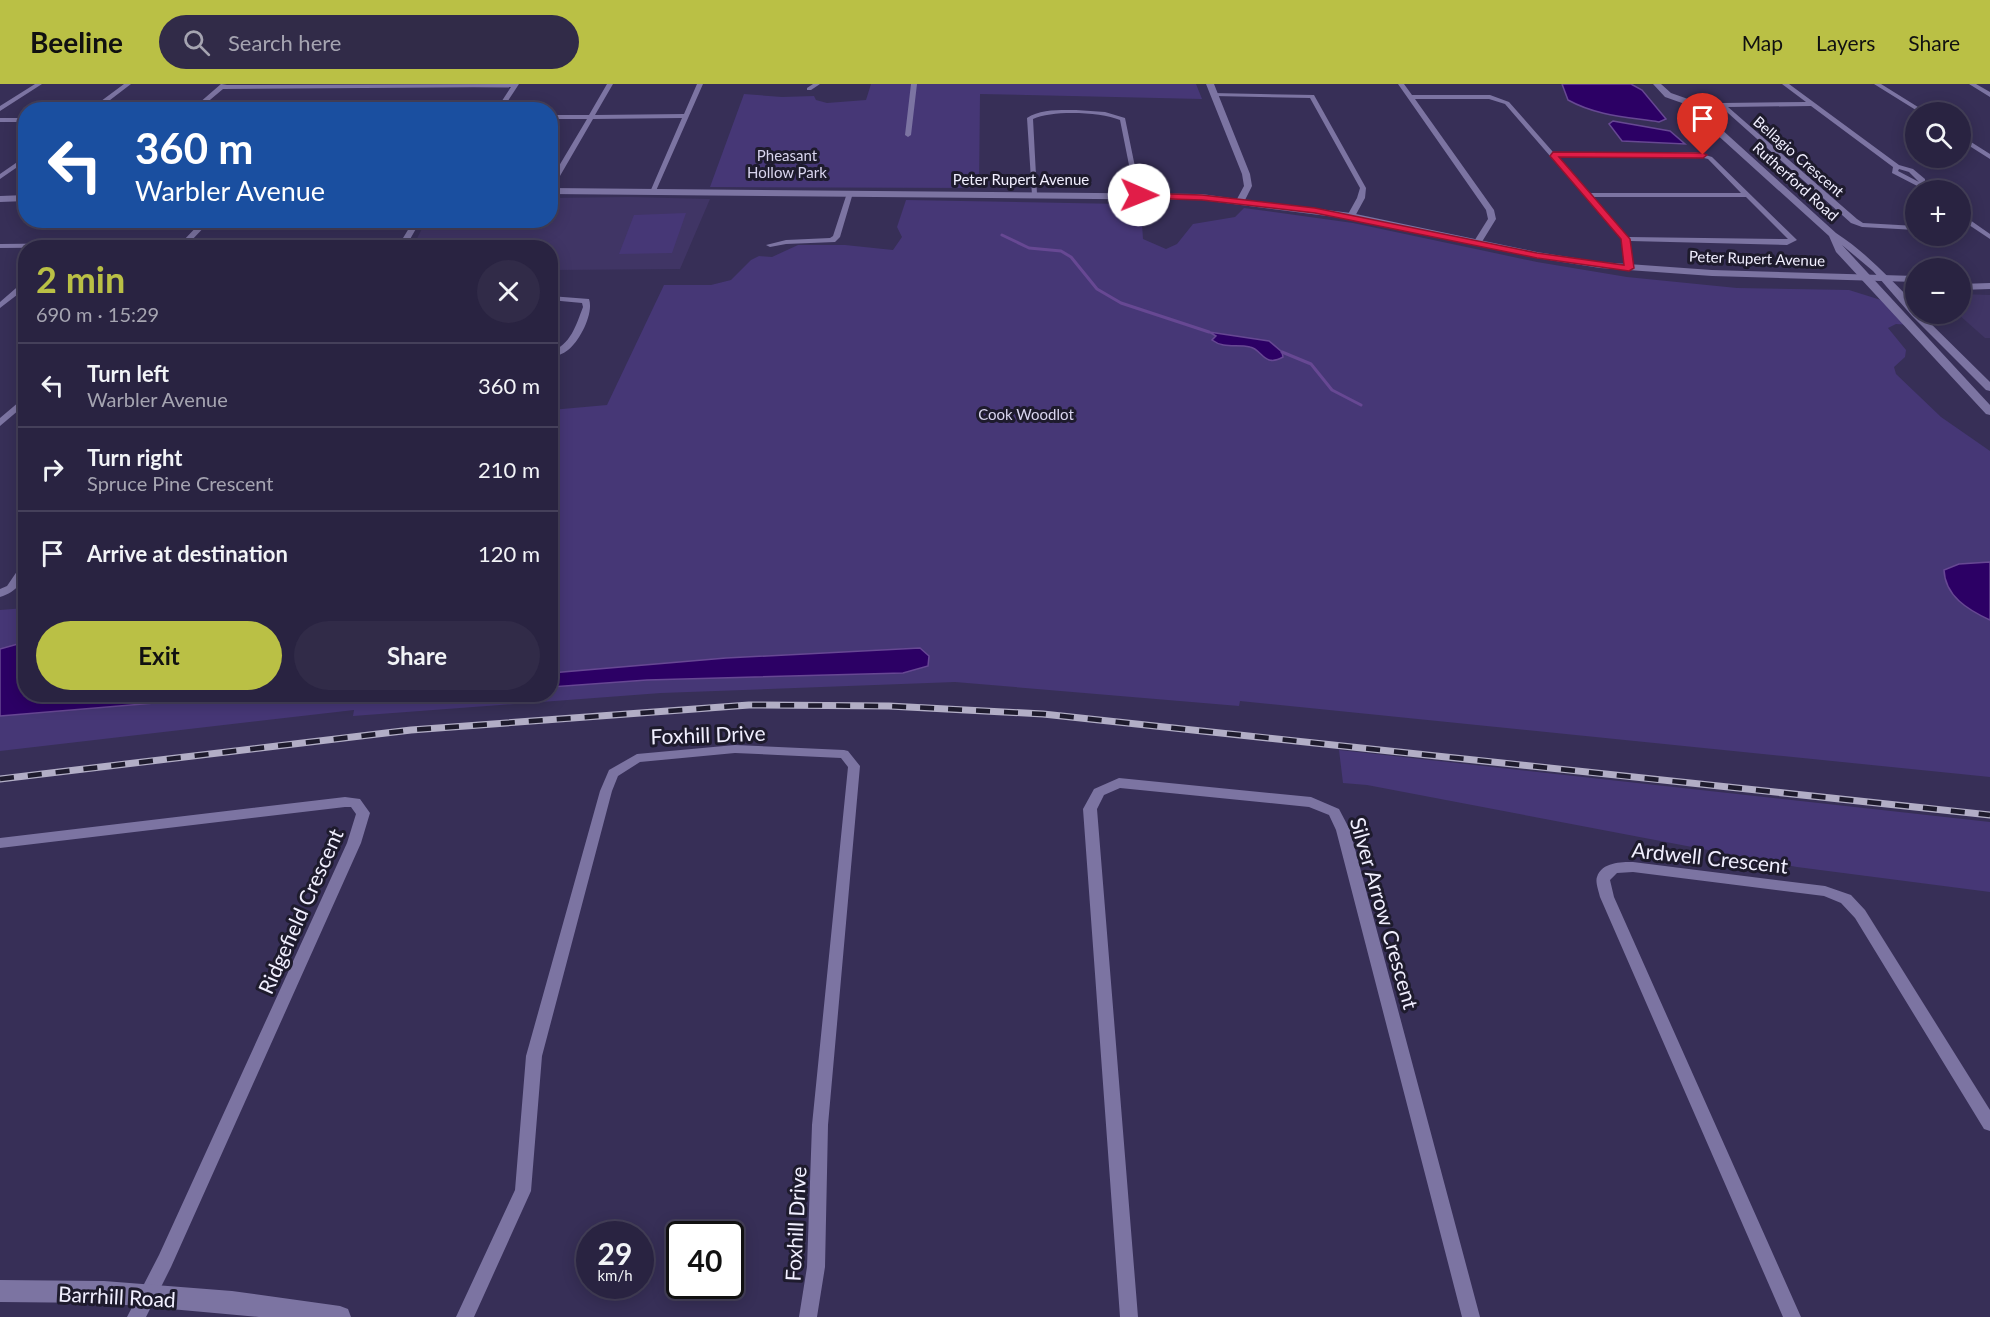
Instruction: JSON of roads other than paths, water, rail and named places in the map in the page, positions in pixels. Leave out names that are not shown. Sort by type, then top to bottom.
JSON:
[{"type":"street","points":[[0,109],[39,84]]},
{"type":"street","points":[[103,102],[128,84]]},
{"type":"street","points":[[204,102],[223,86],[516,84]]},
{"type":"street","points":[[504,102],[516,84]]},
{"type":"street","points":[[558,176],[610,84]]},
{"type":"street","points":[[653,192],[700,84]]},
{"type":"street","points":[[809,89],[817,84]]},
{"type":"street","points":[[908,135],[914,84]]},
{"type":"street","points":[[1210,84],[1246,174],[1248,186],[1240,201]]},
{"type":"street","points":[[1401,84],[1490,210],[1492,219],[1477,243]]},
{"type":"street","name":"Rutherford Road","points":[[1657,84],[1668,95],[1685,101],[1833,235],[1856,250],[1905,301]]},
{"type":"street","points":[[1785,84],[1897,167],[1911,170],[1923,180]]},
{"type":"street","points":[[1877,84],[1907,102]]},
{"type":"street","points":[[1972,84],[1990,95]]},
{"type":"street","name":"Rutherford Road","points":[[1678,89],[1685,95],[1685,101]]},
{"type":"street","points":[[1214,94],[1312,96],[1363,188],[1361,198],[1351,216]]},
{"type":"street","points":[[1410,98],[1500,99],[1507,103],[1626,239],[1629,268]]},
{"type":"street","name":"Bellagio Crescent","points":[[1813,104],[1722,105],[1854,221],[1869,225],[1905,227]]},
{"type":"street","points":[[1034,194],[1030,118],[1034,114],[1046,113],[1108,113],[1123,118],[1139,195]]},
{"type":"street","points":[[558,117],[686,116]]},
{"type":"street","points":[[0,120],[18,120]]},
{"type":"street","points":[[1971,144],[1990,157]]},
{"type":"street","points":[[1553,154],[1703,155],[1710,158],[1793,240],[1787,243],[1730,243],[1626,239]]},
{"type":"street","points":[[0,177],[18,164]]},
{"type":"street","points":[[1897,167],[1894,172],[1905,180]]},
{"type":"street","name":"Peter Rupert Avenue","points":[[558,190],[1139,195],[1240,201],[1351,216],[1537,255],[1629,268],[1652,275],[1715,281],[1887,281]]},
{"type":"street","points":[[770,245],[832,240],[836,237],[850,193]]},
{"type":"street","points":[[1588,195],[1748,195]]},
{"type":"street","points":[[0,199],[18,198]]},
{"type":"street","points":[[1971,222],[1990,237]]},
{"type":"street","points":[[1971,227],[1978,227]]},
{"type":"street","points":[[188,240],[200,228]]},
{"type":"street","name":"Rutherford Road","points":[[1833,235],[1839,250],[1990,412]]},
{"type":"street","points":[[0,246],[18,246]]},
{"type":"street","points":[[1887,281],[1905,280]]},
{"type":"street","points":[[1887,281],[1905,284]]},
{"type":"street","points":[[1971,282],[1989,286]]},
{"type":"street","points":[[1971,287],[1989,286]]},
{"type":"street","points":[[0,306],[18,291]]},
{"type":"street","points":[[558,299],[586,301],[587,307],[572,344],[558,353]]},
{"type":"street","name":"Rutherford Road","points":[[1927,324],[1990,388]]},
{"type":"street","points":[[0,423],[18,406]]},
{"type":"street","points":[[0,594],[11,588],[18,578]]},
{"type":"street","name":"Foxhill Drive","points":[[465,1317],[522,1191],[534,1056],[606,791],[613,773],[637,758],[735,750],[844,754],[854,766],[820,1125],[816,1267],[808,1317]]},
{"type":"street","name":"Silver Arrow Crescent","points":[[1129,1317],[1090,809],[1099,792],[1119,783],[1311,802],[1334,812],[1343,830],[1471,1317]]},
{"type":"street","name":"Ridgefield Crescent","points":[[0,843],[345,802],[355,802],[363,813],[354,843],[149,1297]]},
{"type":"street","name":"Ardwell Crescent","points":[[1792,1317],[1606,897],[1603,878],[1614,868],[1633,867],[1825,891],[1846,899],[1860,914],[1990,1124]]},
{"type":"street","name":"Barrhill Road","points":[[0,1291],[104,1293],[232,1302],[340,1317]]},
{"type":"street","points":[[136,1317],[149,1297]]},
{"type":"waterway","points":[[1002,235],[1029,248],[1061,251],[1071,257],[1097,289],[1121,303],[1209,332]]},
{"type":"waterway","points":[[1282,352],[1311,364],[1332,390],[1361,405]]},
{"type":"railway","points":[[0,779],[411,730],[749,705],[889,706],[1043,714],[1990,815]]},
{"type":"park label","name":"Pheasant Hollow Park","points":[[787,164]]},
{"type":"park label","name":"Cook Woodlot","points":[[1026,414]]}]
